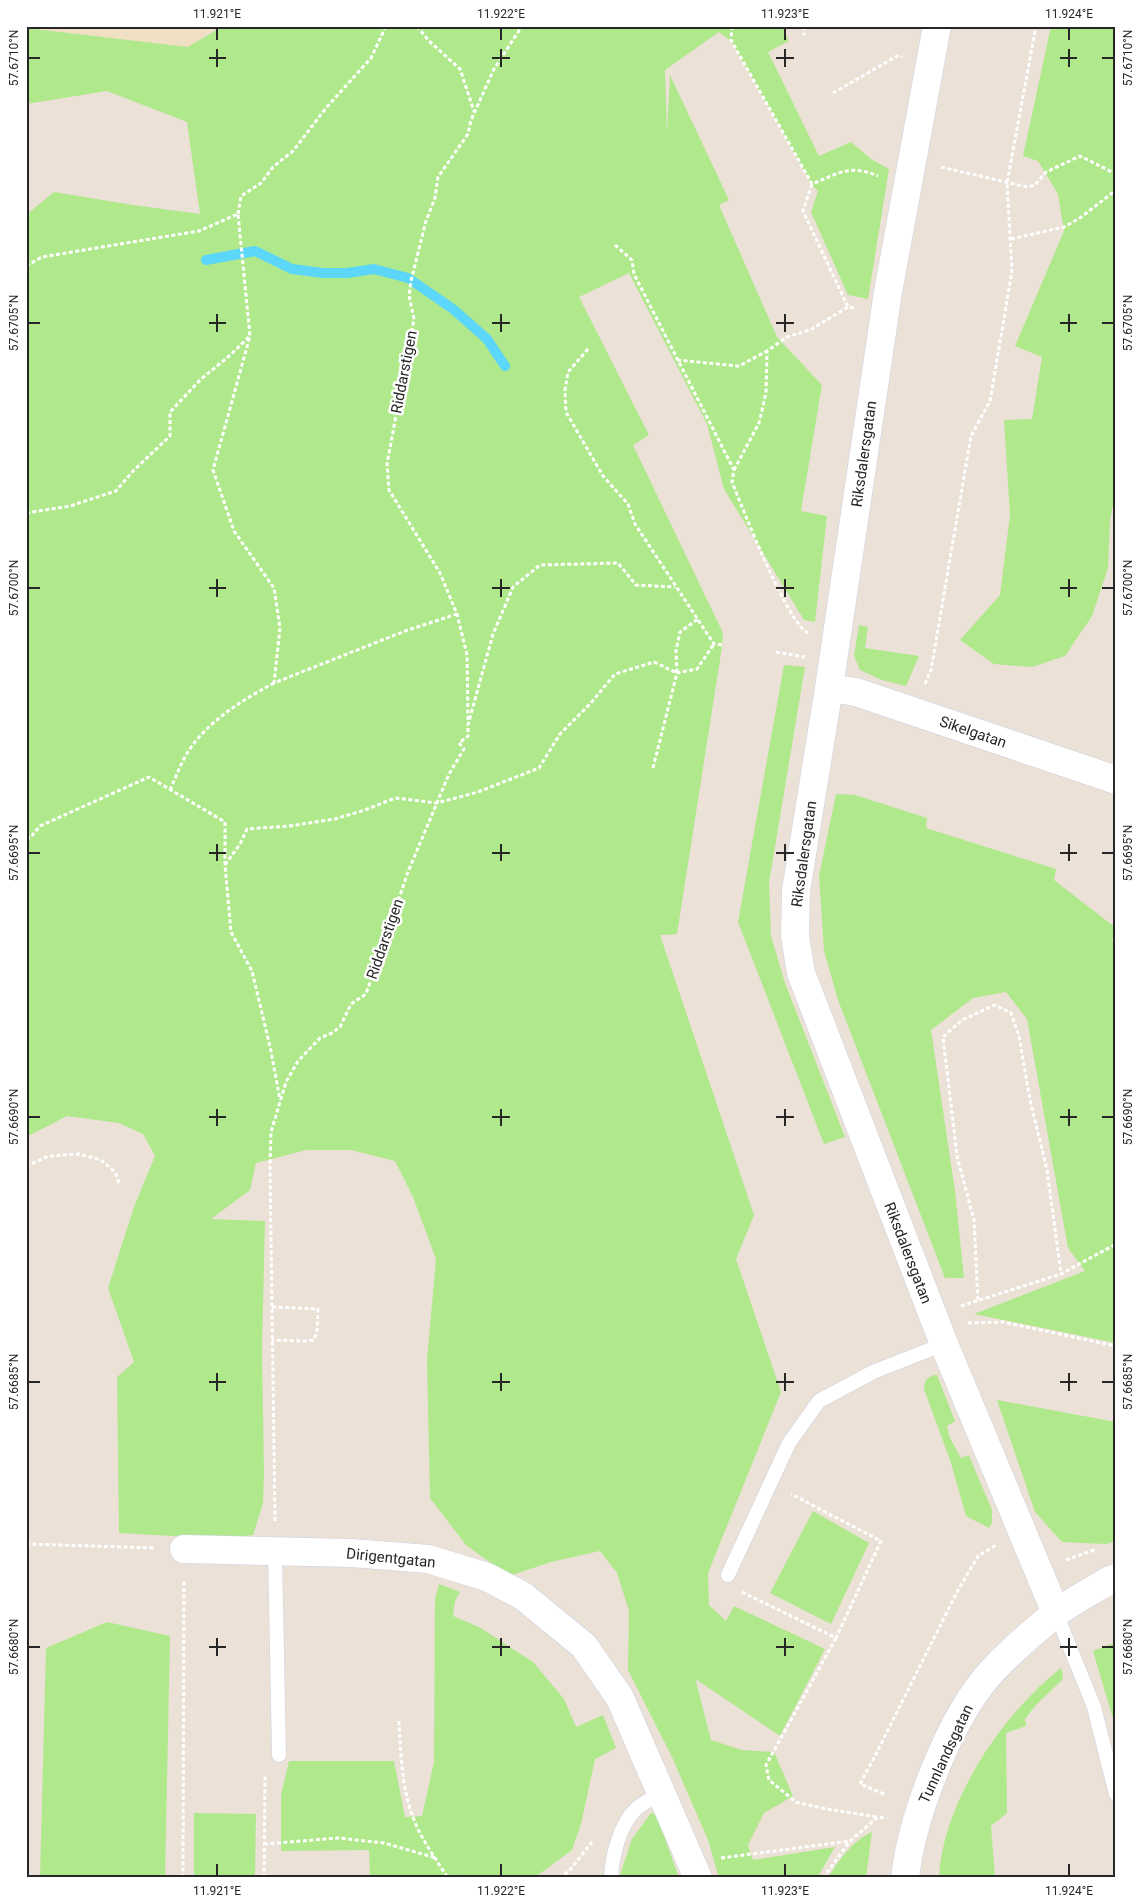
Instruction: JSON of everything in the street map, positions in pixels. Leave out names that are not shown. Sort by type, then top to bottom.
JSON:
[{"type":"street","name":"Riksdalersgatan","points":[[937,26],[888,292],[829,688],[796,891],[795,936],[801,973],[952,1334],[1056,1613]]},
{"type":"street","name":"Sikelgatan","points":[[829,688],[856,692],[1116,780]]},
{"type":"street","name":"Dirigentgatan","points":[[184,1549],[352,1553],[428,1559],[487,1577],[523,1596],[584,1646],[603,1670],[620,1698],[694,1869]]},
{"type":"street","name":"Tunnlandsgatan","points":[[905,1878],[907,1857],[928,1786],[965,1708],[992,1671],[1056,1613],[1116,1578]]},
{"type":"lane","points":[[728,1576],[789,1442],[820,1401],[873,1372],[952,1334]]},
{"type":"lane","points":[[275,1552],[279,1755]]},
{"type":"lane","points":[[1056,1613],[1094,1707],[1116,1794]]},
{"type":"lane","points":[[611,1878],[613,1854],[628,1819],[637,1807],[661,1793]]},
{"type":"path","points":[[274,683],[280,628],[274,588],[234,531],[213,470],[250,336],[238,214],[241,196],[261,183],[273,167],[293,151],[326,108],[370,58],[386,26]]},
{"type":"path","points":[[417,26],[429,41],[460,69],[474,111]]},
{"type":"path","name":"Riddarstigen","points":[[275,1552],[271,1132],[286,1082],[298,1061],[320,1038],[340,1027],[351,1004],[366,994],[408,872],[448,774],[464,749],[459,743],[468,736],[467,655],[457,614],[440,573],[389,490],[387,464],[414,319],[409,296],[420,245],[435,198],[438,177],[468,134],[474,111],[494,69],[522,26]]},
{"type":"path","points":[[732,26],[732,40],[812,184],[803,211],[848,307]]},
{"type":"path","points":[[803,26],[804,35]]},
{"type":"path","points":[[931,670],[971,436],[990,401],[1012,270],[1007,183],[1036,26]]},
{"type":"path","points":[[832,93],[897,56]]},
{"type":"path","points":[[940,166],[1027,187],[1035,185],[1046,172],[1080,156],[1116,174]]},
{"type":"path","points":[[812,184],[844,171],[855,169],[865,170],[882,178]]},
{"type":"path","points":[[1011,239],[1064,227],[1080,218],[1116,190]]},
{"type":"path","points":[[26,266],[42,257],[198,231],[238,214]]},
{"type":"path","points":[[615,245],[632,260],[634,274],[734,470]]},
{"type":"path","points":[[677,360],[739,366],[767,351],[787,337],[810,330],[848,307],[864,308]]},
{"type":"path","points":[[26,513],[70,506],[116,491],[134,470],[170,436],[170,412],[201,379],[250,336]]},
{"type":"path","points":[[588,349],[568,372],[565,390],[566,412],[603,476],[628,504],[635,524],[714,644]]},
{"type":"path","points":[[767,351],[766,393],[759,423],[734,470],[732,482],[772,576],[798,625],[806,632],[812,633]]},
{"type":"path","name":"Riddarstigen","points":[[468,725],[493,634],[513,587],[540,565],[618,563],[636,585],[675,587]]},
{"type":"path","points":[[170,790],[186,756],[210,726],[246,698],[274,683],[405,631],[457,614]]},
{"type":"path","points":[[653,768],[677,672],[676,651],[680,632],[698,619]]},
{"type":"path","points":[[1116,628],[1116,639]]},
{"type":"path","points":[[714,644],[724,645]]},
{"type":"path","points":[[225,865],[240,844],[246,829],[335,819],[396,798],[437,803],[478,792],[539,768],[560,734],[590,704],[615,674],[654,662],[677,672],[697,669],[714,644]]},
{"type":"path","points":[[776,652],[813,658]]},
{"type":"path","points":[[26,838],[30,838],[40,826],[149,777],[225,822],[225,865],[231,932],[252,971],[271,1051],[280,1102]]},
{"type":"path","points":[[978,1300],[974,1220],[957,1156],[943,1037],[962,1020],[994,1005],[1011,1013],[1019,1036],[1030,1100],[1047,1170],[1061,1274]]},
{"type":"path","points":[[26,1166],[49,1156],[79,1154],[101,1160],[114,1172],[120,1185]]},
{"type":"path","points":[[954,1308],[1061,1274],[1116,1244]]},
{"type":"path","points":[[272,1307],[318,1308],[317,1333],[313,1340],[272,1340]]},
{"type":"path","points":[[952,1334],[1003,1322],[1116,1346]]},
{"type":"path","points":[[770,1484],[881,1541],[836,1638],[766,1764],[769,1780],[796,1802],[826,1809],[917,1821]]},
{"type":"path","points":[[884,1794],[860,1784],[957,1592],[978,1556],[1000,1543]]},
{"type":"path","points":[[26,1544],[184,1549],[184,1878]]},
{"type":"path","points":[[728,1576],[739,1590],[836,1638]]},
{"type":"path","points":[[399,1721],[401,1762],[408,1802],[422,1836],[448,1878]]},
{"type":"path","points":[[264,1878],[265,1776],[279,1755]]},
{"type":"path","points":[[823,1878],[850,1841],[878,1817]]},
{"type":"path","points":[[264,1844],[339,1838],[384,1843],[436,1858]]},
{"type":"path","points":[[694,1869],[774,1852],[850,1841]]},
{"type":"path","points":[[559,1878],[569,1872],[592,1843]]},
{"type":"shaded area","points":[[30,26],[218,26],[189,47],[29,28]]},
{"type":"green space","points":[[223,26],[782,26],[789,41],[768,52],[819,156],[851,142],[871,159],[889,169],[868,299],[848,295],[811,212],[818,191],[812,185],[731,41],[719,32],[665,70],[667,134],[670,75],[729,200],[719,205],[777,337],[822,385],[801,511],[827,516],[815,622],[804,620],[724,489],[707,424],[629,273],[579,297],[649,435],[633,445],[723,633],[677,934],[660,935],[754,1215],[736,1259],[781,1392],[708,1573],[709,1605],[726,1621],[734,1606],[825,1649],[780,1736],[696,1681],[711,1740],[742,1750],[774,1752],[793,1796],[764,1813],[748,1845],[753,1860],[835,1847],[817,1878],[719,1878],[708,1840],[672,1757],[628,1670],[629,1611],[617,1573],[600,1551],[551,1562],[509,1576],[466,1545],[430,1498],[427,1360],[436,1259],[413,1197],[395,1161],[351,1150],[306,1150],[256,1163],[250,1190],[211,1219],[265,1221],[262,1348],[263,1503],[253,1535],[203,1537],[119,1533],[117,1377],[134,1362],[108,1288],[134,1207],[155,1156],[143,1134],[119,1123],[67,1116],[26,1137],[26,215],[54,192],[200,214],[187,122],[107,91],[26,104],[26,28],[188,47]]},
{"type":"green space","points":[[1051,26],[1116,26],[1116,490],[1110,520],[1108,568],[1092,616],[1065,656],[1032,667],[994,664],[960,640],[1000,595],[1010,515],[1004,420],[1032,419],[1042,357],[1015,346],[1064,231],[1058,194],[1038,161],[1023,156]]},
{"type":"green space","points":[[859,625],[868,627],[865,648],[919,656],[906,686],[882,680],[860,670],[854,656]]},
{"type":"green space","points":[[784,665],[805,667],[769,883],[771,936],[785,983],[845,1137],[824,1144],[738,922]]},
{"type":"green space","points":[[836,794],[855,795],[927,818],[926,828],[1056,869],[1054,880],[1116,928],[1116,933],[1112,939],[1116,953],[1116,1343],[974,1314],[1085,1271],[1068,1248],[1027,1019],[1006,992],[973,998],[931,1030],[955,1191],[964,1278],[945,1278],[838,1000],[824,951],[819,876]]},
{"type":"green space","points":[[937,1375],[955,1421],[947,1426],[949,1436],[961,1458],[969,1455],[992,1510],[992,1523],[989,1528],[966,1516],[951,1463],[924,1389],[928,1379]]},
{"type":"green space","points":[[997,1400],[1116,1422],[1116,1541],[1106,1544],[1062,1542],[1035,1512]]},
{"type":"green space","points":[[813,1511],[869,1543],[831,1624],[770,1593]]},
{"type":"green space","points":[[439,1584],[460,1592],[455,1601],[453,1616],[479,1627],[533,1662],[564,1699],[576,1727],[603,1715],[616,1748],[595,1759],[581,1824],[572,1850],[534,1878],[469,1878],[455,1874],[454,1878],[370,1878],[369,1850],[281,1851],[281,1795],[289,1761],[394,1761],[405,1817],[422,1816],[434,1762],[435,1599]]},
{"type":"green space","points":[[107,1622],[170,1636],[165,1878],[40,1878],[46,1648]]},
{"type":"green space","points":[[1116,1642],[1116,1729],[1093,1651]]},
{"type":"green space","points":[[1061,1668],[1062,1680],[1035,1706],[1025,1719],[1026,1726],[1006,1733],[1007,1813],[991,1826],[995,1878],[939,1878],[943,1849],[951,1820],[979,1762],[1018,1709]]},
{"type":"green space","points":[[194,1813],[256,1814],[255,1878],[194,1878]]},
{"type":"green space","points":[[651,1813],[655,1814],[658,1819],[679,1878],[619,1878],[632,1839]]},
{"type":"green space","points":[[872,1832],[866,1878],[828,1878],[841,1858],[852,1846]]},
{"type":"waterway","points":[[206,260],[255,251],[292,269],[323,273],[347,273],[374,269],[408,278],[453,309],[487,339],[505,366]]}]
